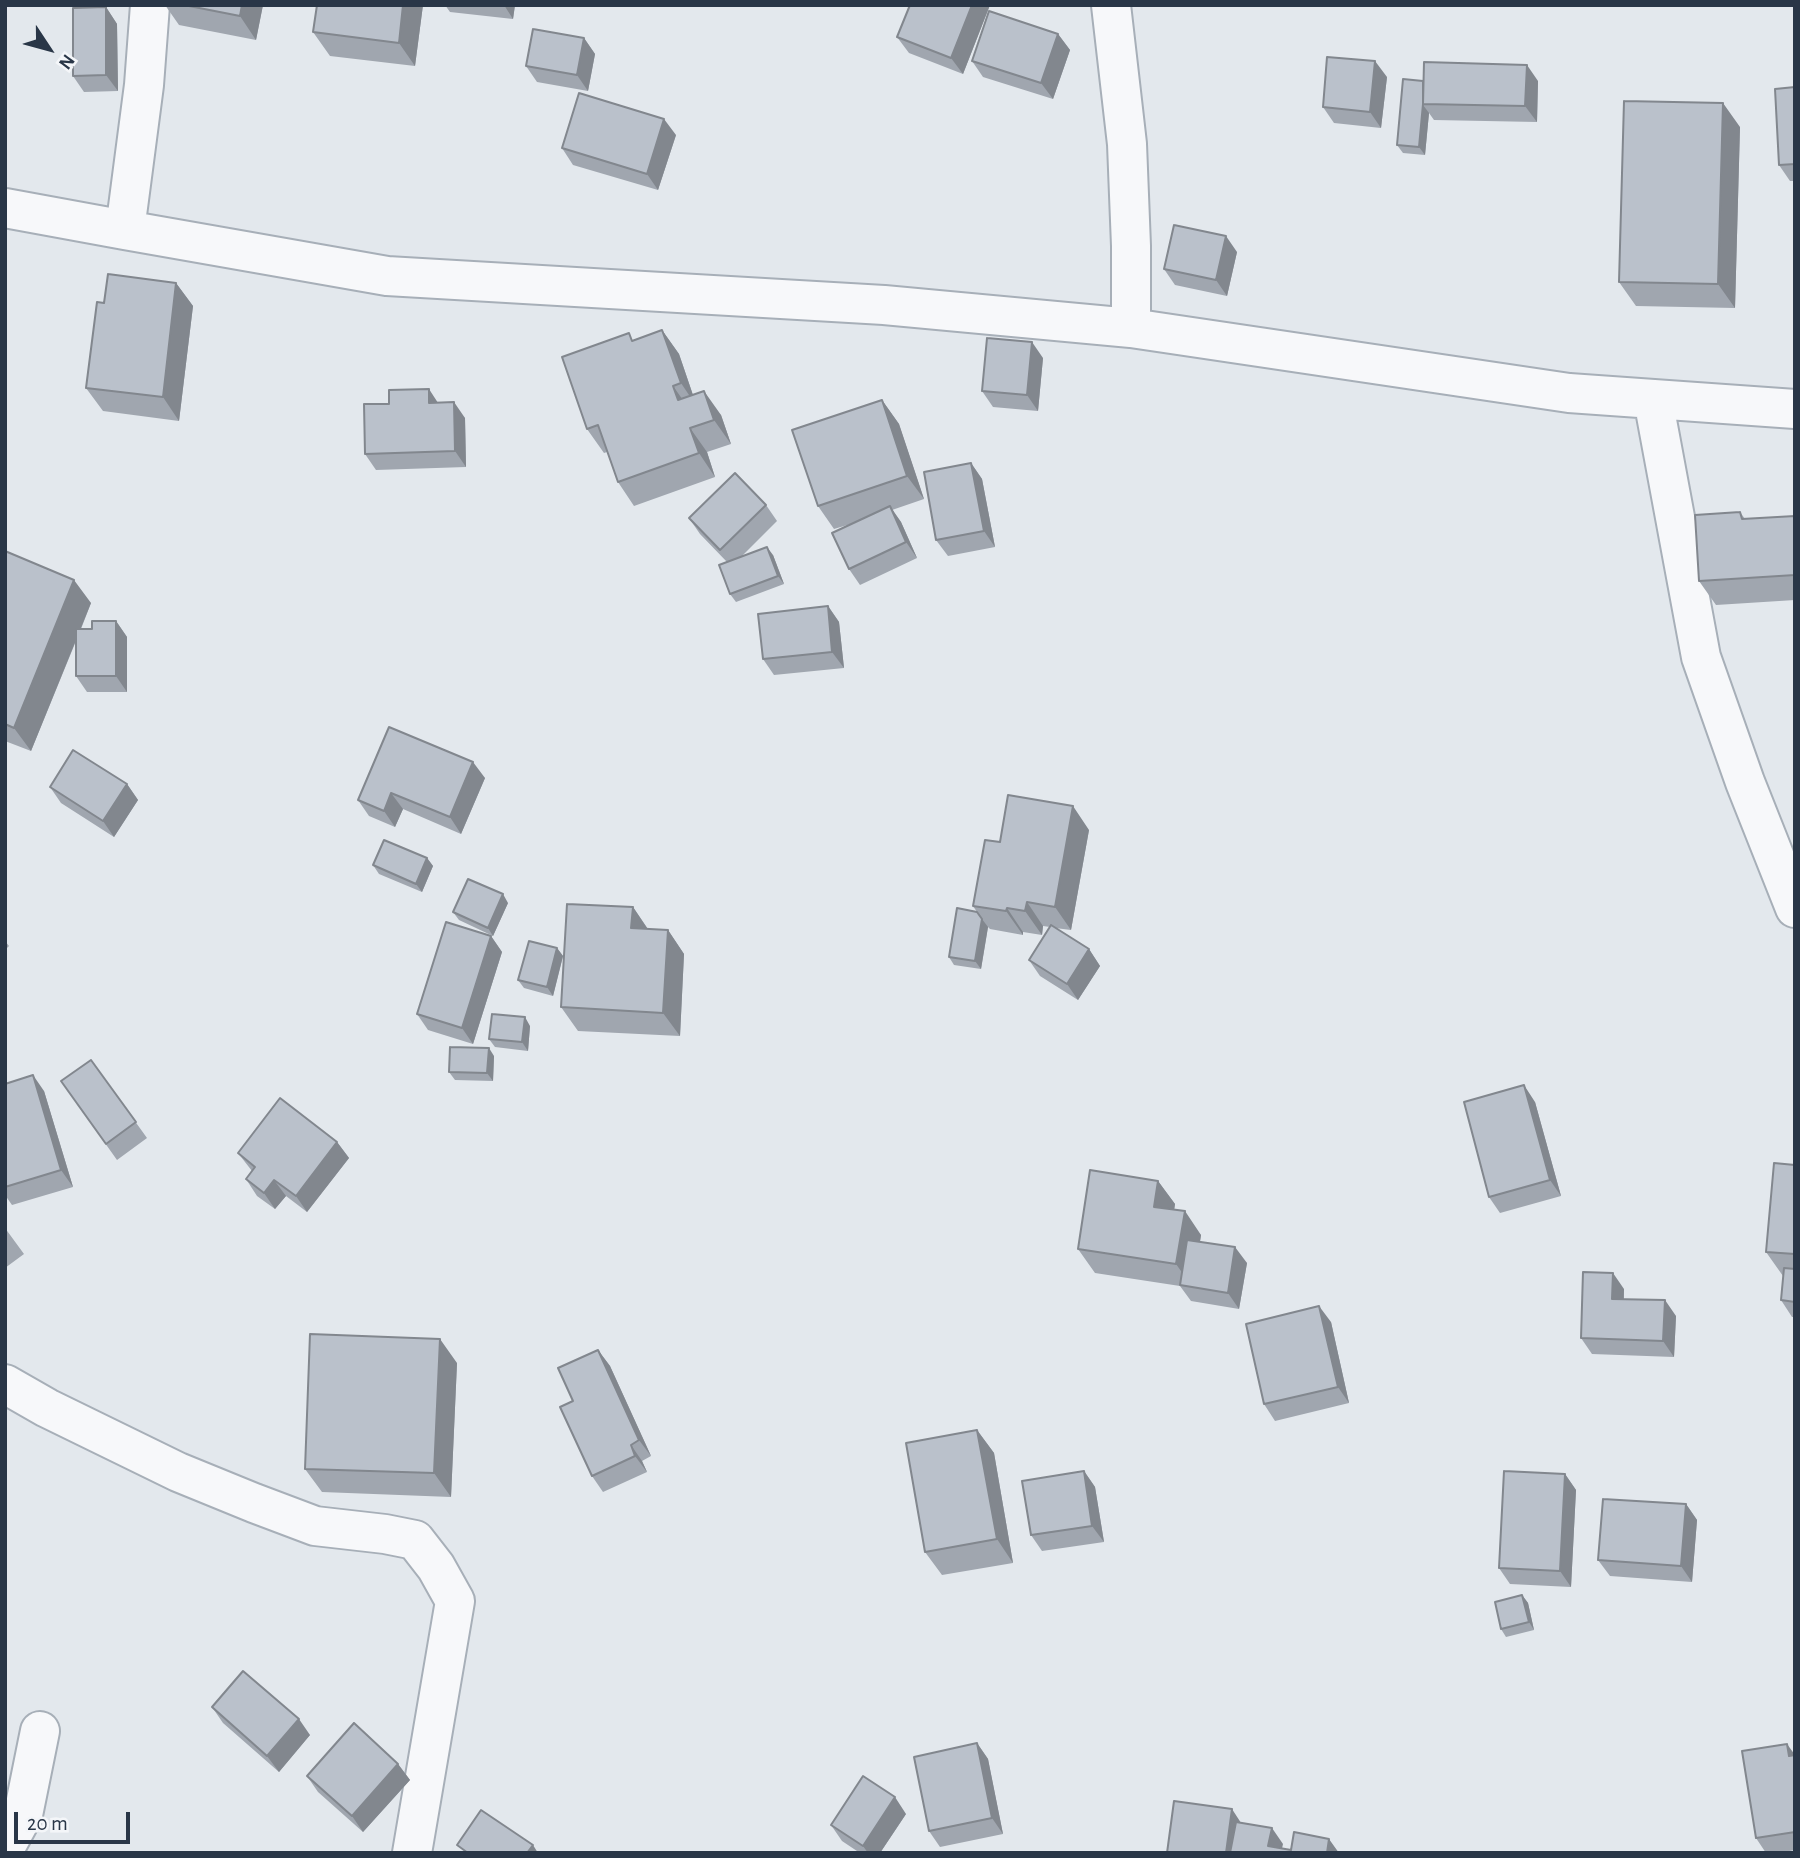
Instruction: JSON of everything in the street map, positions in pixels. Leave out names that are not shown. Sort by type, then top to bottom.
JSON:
[{"type":"street","points":[[125,230],[144,85],[150,5]]},
{"type":"street","points":[[1111,5],[1128,144],[1131,328]]},
{"type":"street","points":[[5,208],[387,276],[884,305],[1131,328],[1569,393],[1795,409]]},
{"type":"street","points":[[1653,399],[1701,657],[1745,782],[1795,908]]},
{"type":"street","points":[[5,1384],[47,1408],[178,1472],[266,1508],[315,1526],[415,1540],[436,1567],[455,1601],[412,1853]]},
{"type":"street","points":[[5,1848],[23,1815],[40,1731]]},
{"type":"building","points":[[184,5],[242,5],[240,16]]},
{"type":"building","points":[[317,5],[403,5],[399,43],[313,32]]},
{"type":"building","points":[[910,5],[972,5],[951,58],[897,37]]},
{"type":"building","points":[[106,7],[106,75],[73,76],[73,8]]},
{"type":"building","points":[[989,11],[1058,34],[1041,83],[972,61]]},
{"type":"building","points":[[533,29],[584,38],[577,75],[526,66]]},
{"type":"building","points":[[1327,57],[1375,61],[1370,112],[1323,107]]},
{"type":"building","points":[[1424,62],[1527,65],[1525,106],[1423,104]]},
{"type":"building","points":[[1403,79],[1423,81],[1419,147],[1397,145]]},
{"type":"building","points":[[1795,87],[1795,164],[1779,165],[1775,89]]},
{"type":"building","points":[[579,93],[664,119],[647,174],[562,148]]},
{"type":"building","points":[[1624,101],[1723,103],[1718,284],[1619,282]]},
{"type":"building","points":[[1174,225],[1226,236],[1216,280],[1164,269]]},
{"type":"building","points":[[108,274],[176,283],[163,397],[86,388],[97,302],[104,303]]},
{"type":"building","points":[[662,330],[681,383],[673,386],[678,400],[704,391],[714,420],[690,428],[699,453],[618,482],[598,425],[587,429],[562,357],[629,333],[632,341]]},
{"type":"building","points":[[987,338],[1032,342],[1027,395],[982,391]]},
{"type":"building","points":[[429,389],[429,403],[454,402],[455,451],[365,454],[364,404],[389,404],[389,390]]},
{"type":"building","points":[[882,400],[907,476],[818,506],[792,430]]},
{"type":"building","points":[[971,463],[984,531],[936,540],[924,472]]},
{"type":"building","points":[[735,473],[766,505],[720,550],[689,518]]},
{"type":"building","points":[[890,506],[906,542],[849,569],[832,533]]},
{"type":"building","points":[[1740,512],[1742,519],[1795,516],[1795,575],[1699,581],[1695,515]]},
{"type":"building","points":[[767,547],[778,576],[730,594],[719,565]]},
{"type":"building","points":[[5,551],[74,580],[14,728],[5,724]]},
{"type":"building","points":[[828,606],[832,652],[763,659],[758,614]]},
{"type":"building","points":[[92,621],[116,621],[116,676],[76,676],[76,629],[92,629]]},
{"type":"building","points":[[389,727],[473,762],[450,817],[391,793],[384,811],[358,800]]},
{"type":"building","points":[[73,750],[127,784],[103,821],[50,787]]},
{"type":"building","points":[[1008,795],[1073,806],[1055,907],[1027,902],[1025,911],[973,906],[985,840],[1000,842]]},
{"type":"building","points":[[384,840],[427,858],[416,884],[373,865]]},
{"type":"building","points":[[468,879],[503,894],[488,928],[453,912]]},
{"type":"building","points":[[567,904],[633,907],[631,928],[668,930],[663,1013],[561,1007]]},
{"type":"building","points":[[957,908],[977,912],[982,919],[975,961],[949,957]]},
{"type":"building","points":[[446,922],[491,936],[462,1028],[417,1014]]},
{"type":"building","points":[[1051,925],[1089,949],[1067,984],[1029,960]]},
{"type":"building","points":[[529,941],[557,948],[547,987],[518,980]]},
{"type":"building","points":[[492,1014],[525,1017],[522,1042],[489,1039]]},
{"type":"building","points":[[450,1047],[489,1048],[487,1073],[449,1072]]},
{"type":"building","points":[[91,1060],[136,1122],[106,1144],[61,1081]]},
{"type":"building","points":[[33,1075],[61,1170],[5,1187],[5,1084]]},
{"type":"building","points":[[1524,1085],[1550,1180],[1489,1197],[1464,1102]]},
{"type":"building","points":[[280,1098],[337,1142],[296,1196],[274,1180],[264,1193],[246,1179],[255,1167],[238,1153]]},
{"type":"building","points":[[1774,1163],[1795,1165],[1795,1254],[1766,1252]]},
{"type":"building","points":[[1090,1170],[1158,1181],[1154,1207],[1185,1211],[1176,1264],[1078,1249]]},
{"type":"building","points":[[1187,1240],[1235,1247],[1228,1293],[1180,1285]]},
{"type":"building","points":[[1784,1268],[1795,1269],[1795,1302],[1781,1300]]},
{"type":"building","points":[[1583,1272],[1613,1273],[1612,1299],[1665,1300],[1663,1341],[1581,1338]]},
{"type":"building","points":[[1319,1306],[1338,1387],[1264,1404],[1246,1324]]},
{"type":"building","points":[[310,1334],[440,1339],[434,1473],[305,1469]]},
{"type":"building","points":[[598,1350],[639,1440],[631,1445],[635,1456],[592,1476],[560,1407],[573,1401],[558,1368]]},
{"type":"building","points":[[977,1430],[997,1539],[925,1552],[906,1443]]},
{"type":"building","points":[[1084,1471],[1092,1526],[1031,1535],[1022,1481]]},
{"type":"building","points":[[1504,1471],[1565,1474],[1560,1571],[1499,1568]]},
{"type":"building","points":[[1603,1499],[1686,1504],[1681,1566],[1598,1560]]},
{"type":"building","points":[[1522,1595],[1529,1622],[1501,1629],[1495,1602]]},
{"type":"building","points":[[243,1671],[299,1719],[267,1756],[212,1707]]},
{"type":"building","points":[[354,1723],[398,1764],[352,1816],[307,1776]]},
{"type":"building","points":[[977,1743],[992,1818],[929,1831],[914,1757]]},
{"type":"building","points":[[1787,1744],[1789,1756],[1795,1755],[1795,1832],[1756,1838],[1742,1751]]},
{"type":"building","points":[[863,1776],[895,1797],[863,1846],[831,1825]]},
{"type":"building","points":[[1174,1801],[1232,1809],[1226,1853],[1167,1853]]},
{"type":"building","points":[[481,1810],[533,1845],[527,1853],[468,1853],[457,1845]]},
{"type":"building","points":[[1236,1822],[1272,1828],[1268,1846],[1291,1850],[1294,1832],[1329,1839],[1327,1853],[1230,1853]]}]
